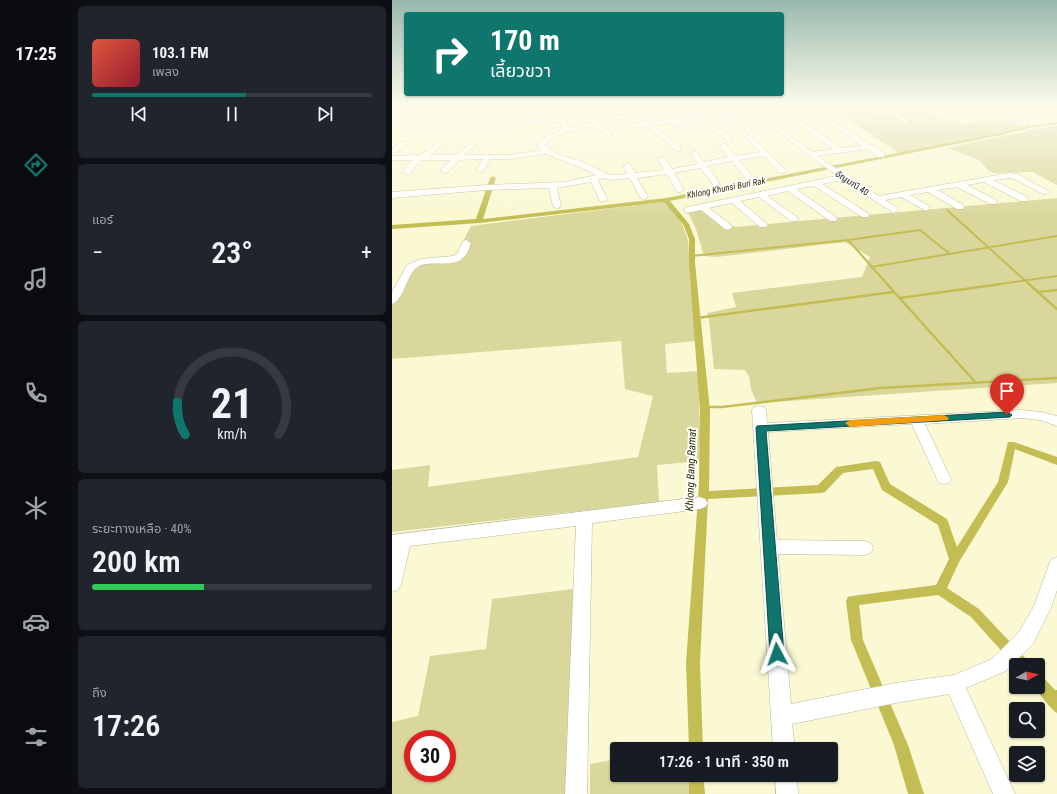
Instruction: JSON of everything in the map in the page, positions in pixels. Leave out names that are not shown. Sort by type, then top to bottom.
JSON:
[{"type":"street","points":[[540,142],[540,146],[545,152],[579,164],[598,177],[603,200]]},
{"type":"street","points":[[669,142],[677,149]]},
{"type":"street","points":[[756,142],[782,171]]},
{"type":"street","name":"อัญมณี 40","points":[[795,142],[822,163],[894,210]]},
{"type":"street","points":[[828,142],[841,151]]},
{"type":"street","points":[[860,142],[881,155]]},
{"type":"street","points":[[392,156],[403,144]]},
{"type":"street","points":[[406,172],[438,145]]},
{"type":"street","points":[[444,171],[456,158],[472,145]]},
{"type":"street","points":[[723,146],[750,178]]},
{"type":"street","points":[[811,154],[869,148]]},
{"type":"street","points":[[480,170],[500,149]]},
{"type":"street","points":[[392,156],[421,158],[509,157],[545,152]]},
{"type":"street","points":[[694,154],[716,183]]},
{"type":"street","points":[[392,195],[583,182],[598,177],[612,178],[669,172],[733,158],[766,154]]},
{"type":"street","points":[[662,159],[680,190]]},
{"type":"street","points":[[627,166],[644,197]]},
{"type":"street","points":[[877,199],[1006,175],[1014,176],[1046,192]]},
{"type":"street","points":[[687,210],[816,183],[841,176]]},
{"type":"street","points":[[984,179],[1024,199]]},
{"type":"street","points":[[816,183],[865,215]]},
{"type":"street","points":[[958,184],[993,202]]},
{"type":"street","points":[[552,185],[557,206]]},
{"type":"street","points":[[790,188],[833,219]]},
{"type":"street","points":[[929,189],[960,207]]},
{"type":"street","points":[[762,194],[794,219]]},
{"type":"street","points":[[902,194],[926,208]]},
{"type":"street","points":[[733,200],[763,225]]},
{"type":"street","points":[[703,207],[728,227]]},
{"type":"street","points":[[392,301],[412,267],[422,262],[456,259],[461,256],[466,243]]},
{"type":"street","points":[[759,410],[766,485],[766,506],[783,742]]},
{"type":"street","points":[[761,428],[1022,414],[1041,416],[1057,421]]},
{"type":"street","points":[[916,420],[944,479]]},
{"type":"street","points":[[392,585],[398,541],[584,519],[700,503]]},
{"type":"street","points":[[576,794],[584,519]]},
{"type":"street","points":[[770,547],[865,548]]},
{"type":"street","points":[[781,716],[896,693],[954,684],[999,665],[1026,638],[1042,608],[1057,564]]},
{"type":"street","points":[[954,684],[1004,794]]},
{"type":"street","points":[[786,782],[787,794]]},
{"type":"shaded area","points":[[882,142],[961,142],[900,154]]},
{"type":"shaded area","points":[[976,142],[1057,142],[1057,185],[1033,172],[994,173],[988,170],[979,160],[948,148]]},
{"type":"shaded area","points":[[1057,198],[1057,383],[757,403],[751,389],[749,376],[745,370],[714,369],[707,313],[736,307],[732,293],[862,277],[870,257],[845,242],[716,257],[704,256],[696,229],[688,212],[702,209],[735,227]]},
{"type":"shaded area","points":[[670,201],[681,221],[688,240],[696,341],[665,344],[667,373],[698,371],[701,461],[657,465],[659,502],[392,532],[392,470],[430,465],[428,487],[638,457],[653,396],[625,389],[621,341],[392,359],[392,303],[416,267],[436,259],[455,257],[471,226]]},
{"type":"shaded area","points":[[573,589],[566,794],[392,794],[392,722],[418,716],[430,656],[486,649],[492,599]]},
{"type":"shaded area","points":[[610,760],[610,782],[689,782],[689,794],[590,794],[590,764]]},
{"type":"waterway","name":"Khlong Khunsi Buri Rak","points":[[666,200],[960,142]]},
{"type":"waterway","points":[[479,221],[493,178]]},
{"type":"waterway","name":"Khlong Khunsi Buri Rak","points":[[479,221],[666,200]]},
{"type":"waterway","name":"Khlong Bang Ramat","points":[[666,200],[686,224],[692,239],[692,263],[705,411],[703,495]]},
{"type":"waterway","points":[[947,210],[988,247]]},
{"type":"waterway","name":"Khlong Khunsi Buri Rak","points":[[392,227],[479,221]]},
{"type":"waterway","points":[[692,256],[848,240],[920,230],[950,254]]},
{"type":"waterway","points":[[988,247],[1057,236]]},
{"type":"waterway","points":[[849,241],[872,267]]},
{"type":"waterway","points":[[950,254],[988,247]]},
{"type":"waterway","points":[[988,247],[1025,280]]},
{"type":"waterway","points":[[872,267],[950,254]]},
{"type":"waterway","points":[[872,267],[888,285]]},
{"type":"waterway","points":[[1025,280],[1057,276]]},
{"type":"waterway","points":[[993,285],[1025,280]]},
{"type":"waterway","points":[[1025,280],[1030,285]]},
{"type":"waterway","points":[[887,284],[976,383]]},
{"type":"waterway","points":[[900,298],[1001,284]]},
{"type":"waterway","points":[[1029,284],[1057,309]]},
{"type":"waterway","points":[[1038,292],[1057,290]]},
{"type":"waterway","points":[[697,318],[893,292]]},
{"type":"waterway","points":[[976,383],[1057,378]]},
{"type":"waterway","points":[[704,407],[722,407],[880,388],[976,383]]},
{"type":"waterway","points":[[955,559],[1003,482],[1011,444],[1057,461]]},
{"type":"waterway","points":[[703,495],[821,489],[840,470],[876,465],[886,487],[943,522],[955,559]]},
{"type":"waterway","name":"Khlong Bang Ramat","points":[[696,742],[693,663],[703,495]]},
{"type":"waterway","points":[[940,590],[955,559]]},
{"type":"waterway","points":[[916,794],[901,745],[857,640],[852,601],[940,590]]},
{"type":"waterway","points":[[940,590],[975,613],[1017,658]]},
{"type":"waterway","points":[[1045,690],[1052,697]]},
{"type":"waterway","points":[[1052,697],[1057,697]]},
{"type":"waterway","points":[[1052,697],[1057,706]]},
{"type":"waterway","name":"Khlong Bang Ramat","points":[[696,782],[697,794]]},
{"type":"slow traffic","points":[[850,423],[944,418]]},
{"type":"route","points":[[777,654],[761,428],[1007,415]]}]
